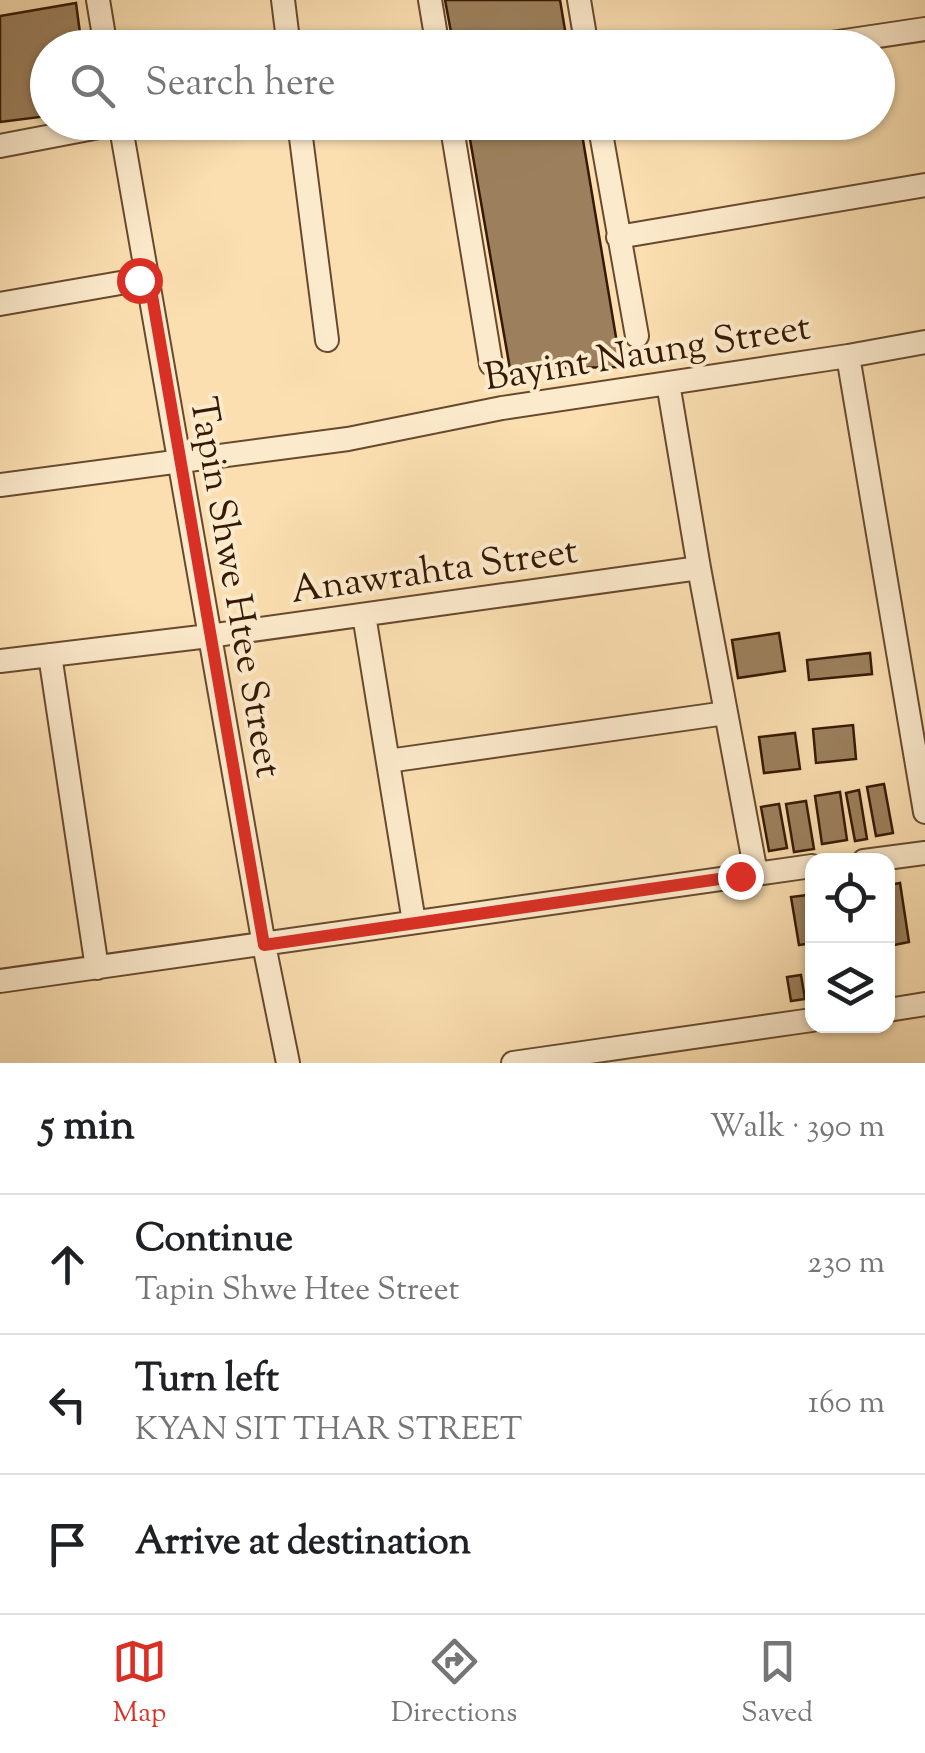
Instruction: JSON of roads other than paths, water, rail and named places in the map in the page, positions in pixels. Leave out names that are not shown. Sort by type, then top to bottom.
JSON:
[{"type":"street","points":[[98,0],[103,30]]},
{"type":"street","points":[[282,0],[286,30]]},
{"type":"street","points":[[430,0],[435,30]]},
{"type":"street","points":[[579,0],[584,30]]},
{"type":"street","points":[[895,34],[925,30]]},
{"type":"street","points":[[0,146],[31,140]]},
{"type":"street","name":"Tapin Shwe Htee Street","points":[[123,140],[288,1063]]},
{"type":"street","points":[[300,140],[327,340]]},
{"type":"street","points":[[454,140],[491,364]]},
{"type":"street","points":[[602,140],[637,336]]},
{"type":"street","points":[[618,237],[925,186]]},
{"type":"street","points":[[0,304],[149,278]]},
{"type":"street","points":[[848,356],[925,342]]},
{"type":"street","name":"Bayint Naung Street","points":[[0,484],[348,439],[502,408],[848,356],[925,812]]},
{"type":"street","points":[[668,383],[698,568],[756,873]]},
{"type":"street","name":"Anawrahta Street","points":[[0,661],[698,568]]},
{"type":"street","points":[[364,614],[414,922]]},
{"type":"street","points":[[50,655],[97,968]]},
{"type":"street","points":[[388,761],[726,713]]},
{"type":"street","points":[[895,857],[925,854]]},
{"type":"street","points":[[0,981],[805,867]]},
{"type":"street","points":[[895,1009],[925,1004]]},
{"type":"street","points":[[513,1063],[805,1021]]}]
